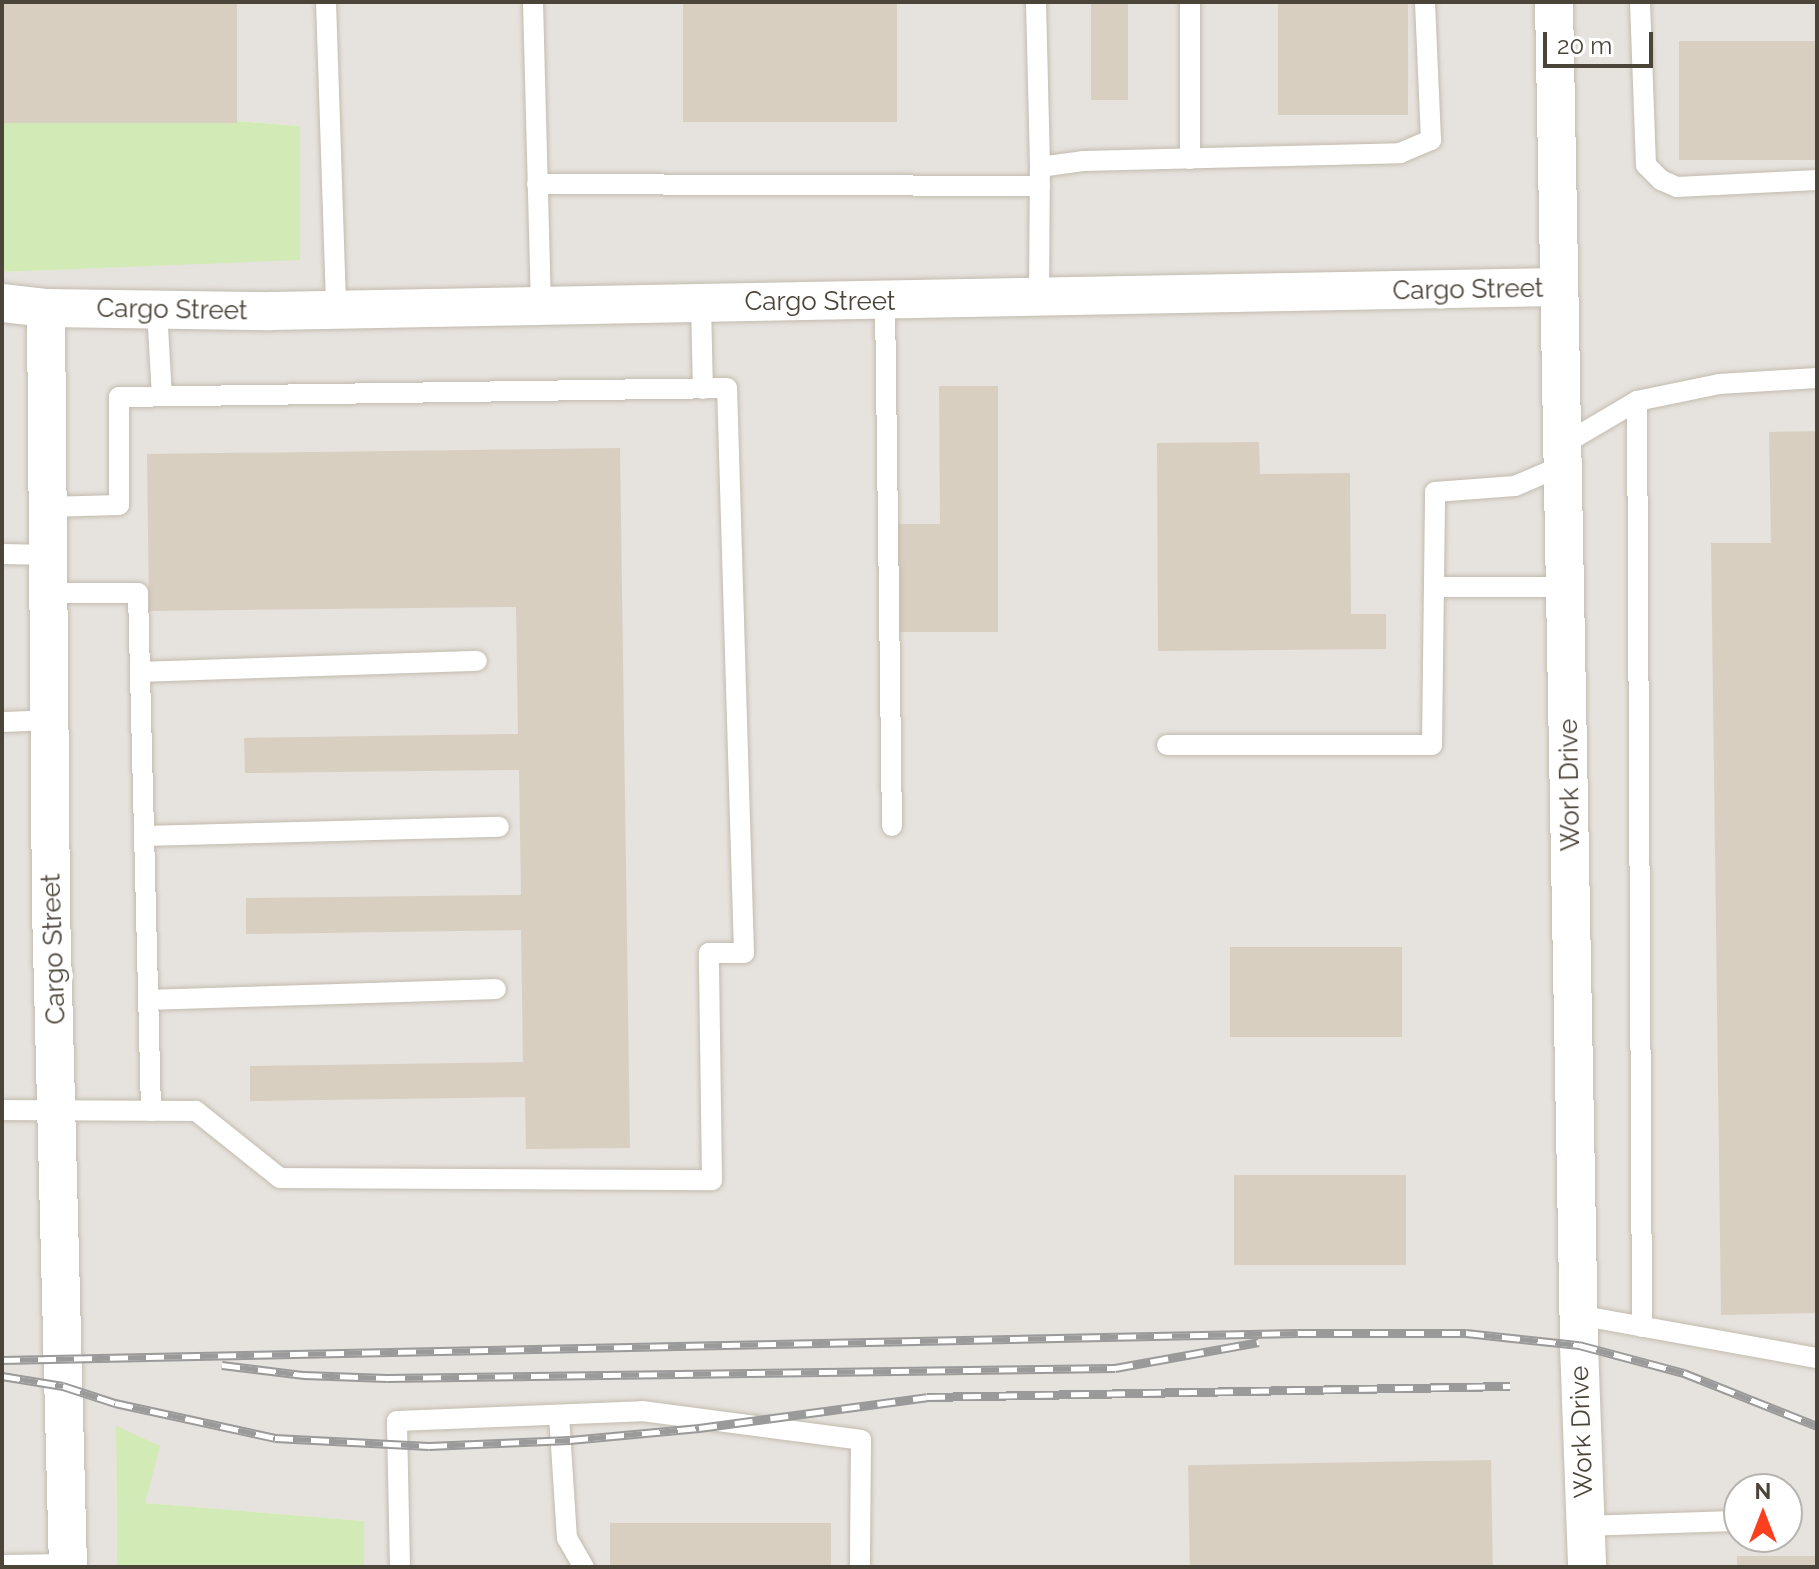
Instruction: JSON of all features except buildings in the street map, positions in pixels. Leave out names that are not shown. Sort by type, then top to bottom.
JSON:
[{"type":"street","name":"Work Drive","points":[[1554,2],[1578,1315],[1587,1567]]},
{"type":"street","name":"Cargo Street","points":[[68,1566],[59,1110],[51,908],[46,308],[336,310],[1559,287]]},
{"type":"street","points":[[2,303],[46,308]]},
{"type":"lane","points":[[326,2],[336,310]]},
{"type":"lane","points":[[533,2],[541,306]]},
{"type":"lane","points":[[1036,2],[1039,299]]},
{"type":"lane","points":[[1190,2],[1190,159]]},
{"type":"lane","points":[[537,184],[1040,176],[1083,161],[1400,153],[1431,140],[1425,2]]},
{"type":"lane","points":[[1640,2],[1646,165],[1661,180],[1677,187],[1817,180]]},
{"type":"lane","points":[[885,301],[892,826]]},
{"type":"lane","points":[[701,303],[703,389]]},
{"type":"lane","points":[[157,310],[162,396]]},
{"type":"lane","points":[[1167,745],[1432,745],[1435,492],[1515,486],[1637,401],[1719,384],[1817,378]]},
{"type":"lane","points":[[2,1110],[196,1111],[280,1178],[712,1180],[709,953],[744,953],[727,388],[119,397],[119,505],[46,507]]},
{"type":"lane","points":[[1637,401],[1642,1327]]},
{"type":"lane","points":[[2,554],[48,555]]},
{"type":"lane","points":[[1434,587],[1566,587]]},
{"type":"lane","points":[[48,593],[138,593],[151,1111]]},
{"type":"lane","points":[[140,672],[477,661]]},
{"type":"lane","points":[[2,722],[51,720]]},
{"type":"lane","points":[[144,836],[499,827]]},
{"type":"lane","points":[[148,1000],[496,989]]},
{"type":"lane","points":[[1578,1315],[1817,1358]]},
{"type":"lane","points":[[400,1567],[397,1421],[642,1411],[861,1440],[860,1567]]},
{"type":"lane","points":[[559,1415],[567,1538],[584,1567]]},
{"type":"lane","points":[[1586,1526],[1723,1522]]},
{"type":"lane","points":[[2,1565],[68,1566]]},
{"type":"shaded area","points":[[2,2],[1817,2],[1817,1567],[364,1567],[363,1521],[145,1503],[116,1427],[117,1567],[2,1567],[2,272],[300,259],[300,126],[237,121],[2,123]]},
{"type":"green space","points":[[237,121],[300,126],[300,260],[2,272],[2,123]]},
{"type":"green space","points":[[116,1426],[160,1446],[145,1503],[364,1521],[364,1567],[117,1567]]},
{"type":"railway","points":[[2,1360],[1298,1333],[1466,1333],[1579,1345],[1684,1373],[1817,1426]]},
{"type":"railway","points":[[222,1365],[304,1375],[387,1378],[1115,1368],[1259,1342]]},
{"type":"railway","points":[[2,1376],[63,1386],[115,1403],[275,1438],[429,1446],[570,1440],[699,1428],[927,1397],[1510,1386]]}]
